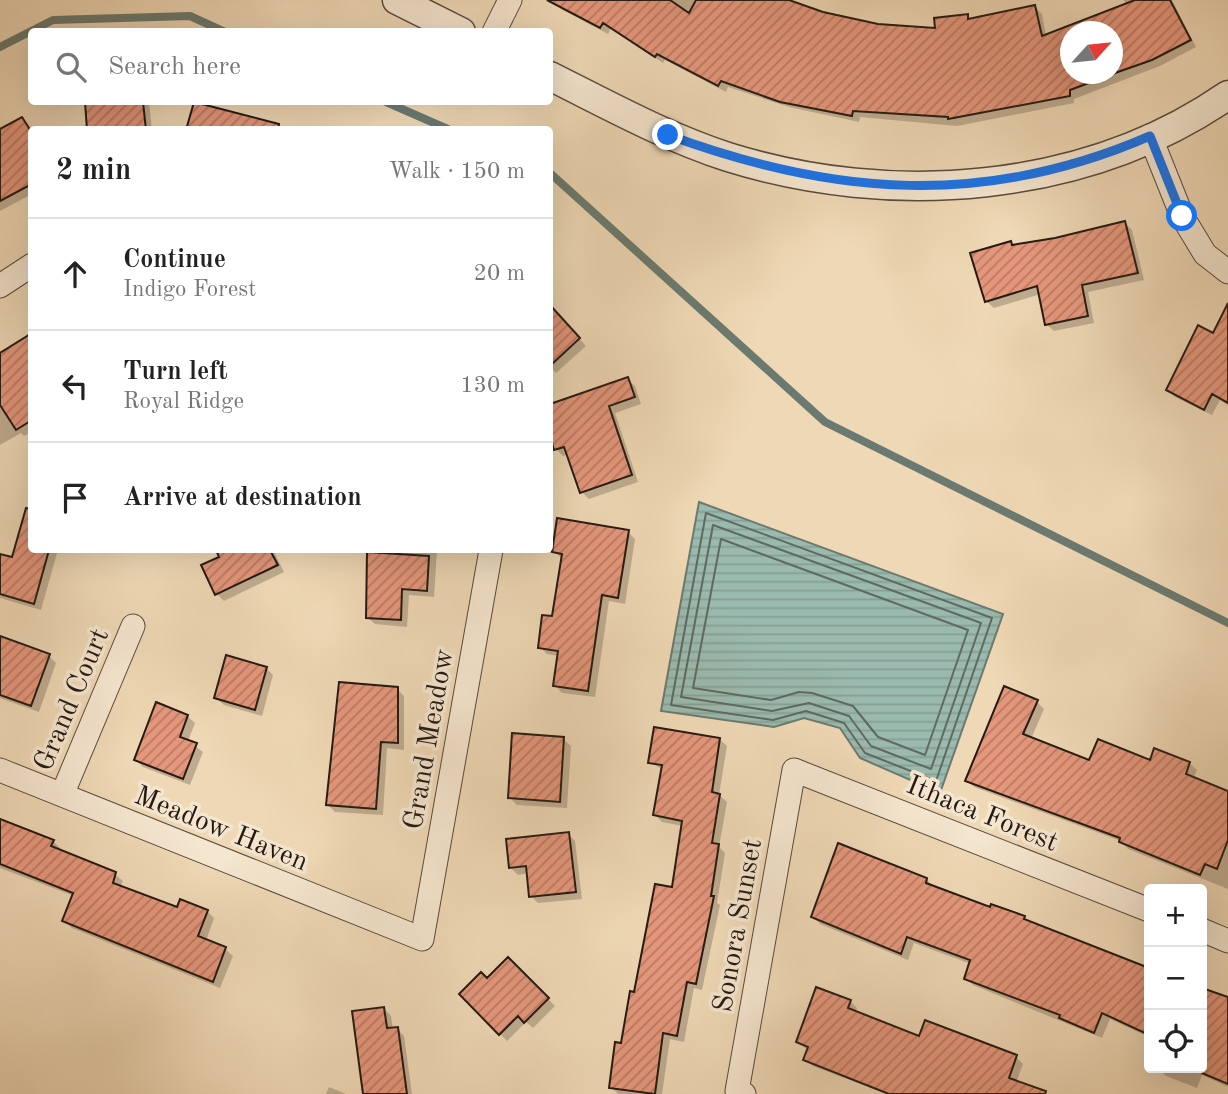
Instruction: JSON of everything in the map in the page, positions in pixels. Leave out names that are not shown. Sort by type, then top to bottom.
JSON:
[{"type":"street","points":[[397,0],[453,28]]},
{"type":"street","points":[[496,28],[510,0]]},
{"type":"street","points":[[553,78],[668,135],[729,157],[811,177],[872,185],[933,186],[994,181],[1054,170],[1113,152],[1228,95]]},
{"type":"street","points":[[1150,136],[1182,216],[1205,254],[1228,272]]},
{"type":"street","points":[[0,286],[28,268]]},
{"type":"street","name":"Grand Meadow","points":[[422,939],[490,553]]},
{"type":"street","name":"Grand Court","points":[[62,795],[133,626]]},
{"type":"street","name":"Meadow Haven","points":[[0,770],[422,939]]},
{"type":"street","name":"Ithaca Forest","points":[[794,770],[1144,908]]},
{"type":"street","name":"Sonora Sunset","points":[[741,1093],[794,770]]},
{"type":"street","points":[[1207,932],[1228,941]]},
{"type":"water","points":[[699,502],[1003,614],[940,793],[860,758],[840,728],[804,718],[774,727],[661,711]]},
{"type":"building","points":[[547,0],[670,0],[689,13],[696,0],[789,0],[823,12],[878,24],[935,28],[934,18],[968,14],[968,19],[1035,5],[1042,36],[1060,29],[1060,84],[1086,84],[1070,90],[1070,96],[948,119],[853,111],[852,116],[780,102],[721,81],[718,86],[657,54],[655,57],[603,23],[600,28]]},
{"type":"building","points":[[1135,0],[1170,0],[1191,40],[1152,60],[1123,70],[1123,21],[1081,21]]},
{"type":"building","points":[[85,105],[143,105],[146,126],[87,126]]},
{"type":"building","points":[[193,105],[206,105],[279,124],[279,126],[187,126]]},
{"type":"building","points":[[22,117],[28,127],[28,186],[0,201],[0,129]]},
{"type":"building","points":[[1125,221],[1138,273],[1082,285],[1088,316],[1045,325],[1037,286],[985,302],[970,253],[1011,241],[1012,245],[1055,238]]},
{"type":"building","points":[[1228,303],[1228,403],[1212,394],[1204,410],[1166,390],[1198,325],[1213,333]]},
{"type":"building","points":[[553,308],[580,338],[553,363]]},
{"type":"building","points":[[28,336],[28,422],[16,430],[0,405],[0,353]]},
{"type":"building","points":[[628,377],[635,397],[609,406],[632,475],[580,493],[564,447],[554,450],[553,447],[553,403]]},
{"type":"building","points":[[28,508],[28,553],[48,553],[34,604],[0,594],[0,554],[12,557]]},
{"type":"building","points":[[557,518],[629,530],[618,598],[602,595],[588,691],[553,686],[558,651],[538,648],[542,615],[552,616],[562,554],[553,552]]},
{"type":"building","points":[[217,553],[272,553],[278,565],[215,595],[201,565],[219,557]]},
{"type":"building","points":[[367,553],[429,556],[427,591],[402,589],[401,620],[366,618]]},
{"type":"building","points":[[0,636],[50,654],[31,706],[0,695]]},
{"type":"building","points":[[226,655],[267,667],[255,710],[214,698]]},
{"type":"building","points":[[339,682],[398,687],[398,743],[381,742],[376,809],[326,805]]},
{"type":"building","points":[[1004,686],[1038,700],[1023,734],[1089,760],[1098,739],[1150,760],[1154,748],[1190,762],[1186,774],[1228,791],[1228,840],[1217,869],[1205,864],[1200,875],[1119,842],[1120,838],[965,781]]},
{"type":"building","points":[[156,702],[188,715],[180,737],[197,743],[183,779],[134,760]]},
{"type":"building","points":[[654,727],[720,738],[712,792],[720,794],[712,843],[719,844],[711,896],[714,896],[696,984],[687,982],[677,1036],[663,1033],[655,1094],[609,1088],[615,1042],[621,1043],[630,991],[634,992],[655,884],[672,887],[682,821],[653,815],[662,765],[648,763]]},
{"type":"building","points":[[512,733],[564,737],[560,802],[508,798]]},
{"type":"building","points":[[0,819],[54,840],[51,846],[116,872],[113,883],[177,907],[180,899],[208,910],[198,936],[226,947],[213,982],[62,921],[73,893],[0,864]]},
{"type":"building","points":[[569,832],[576,892],[529,897],[526,866],[509,868],[506,839]]},
{"type":"building","points":[[838,843],[927,878],[926,883],[990,907],[991,904],[1025,916],[1024,919],[1144,966],[1144,1033],[1102,1013],[1094,1033],[1059,1018],[1060,1015],[964,979],[970,960],[907,937],[901,954],[811,917]]},
{"type":"building","points":[[508,957],[549,998],[524,1023],[518,1016],[499,1035],[459,994],[481,972],[487,978]]},
{"type":"building","points":[[816,987],[851,1000],[848,1008],[919,1036],[925,1020],[1017,1055],[1009,1078],[1046,1091],[1045,1094],[889,1094],[803,1060],[808,1047],[796,1042]]},
{"type":"building","points":[[1207,990],[1228,997],[1228,1084],[1202,1073],[1207,1073]]},
{"type":"building","points":[[384,1007],[387,1028],[398,1027],[407,1094],[363,1094],[352,1011]]},
{"type":"waterway","points":[[37,28],[53,20],[190,16],[216,28]]},
{"type":"waterway","points":[[0,47],[28,33]]},
{"type":"waterway","points":[[393,105],[441,126]]},
{"type":"waterway","points":[[553,176],[825,422],[1228,623]]},
{"type":"route","points":[[668,135],[729,157],[811,177],[872,185],[933,186],[994,181],[1054,170],[1113,152],[1150,136],[1182,216]]}]
